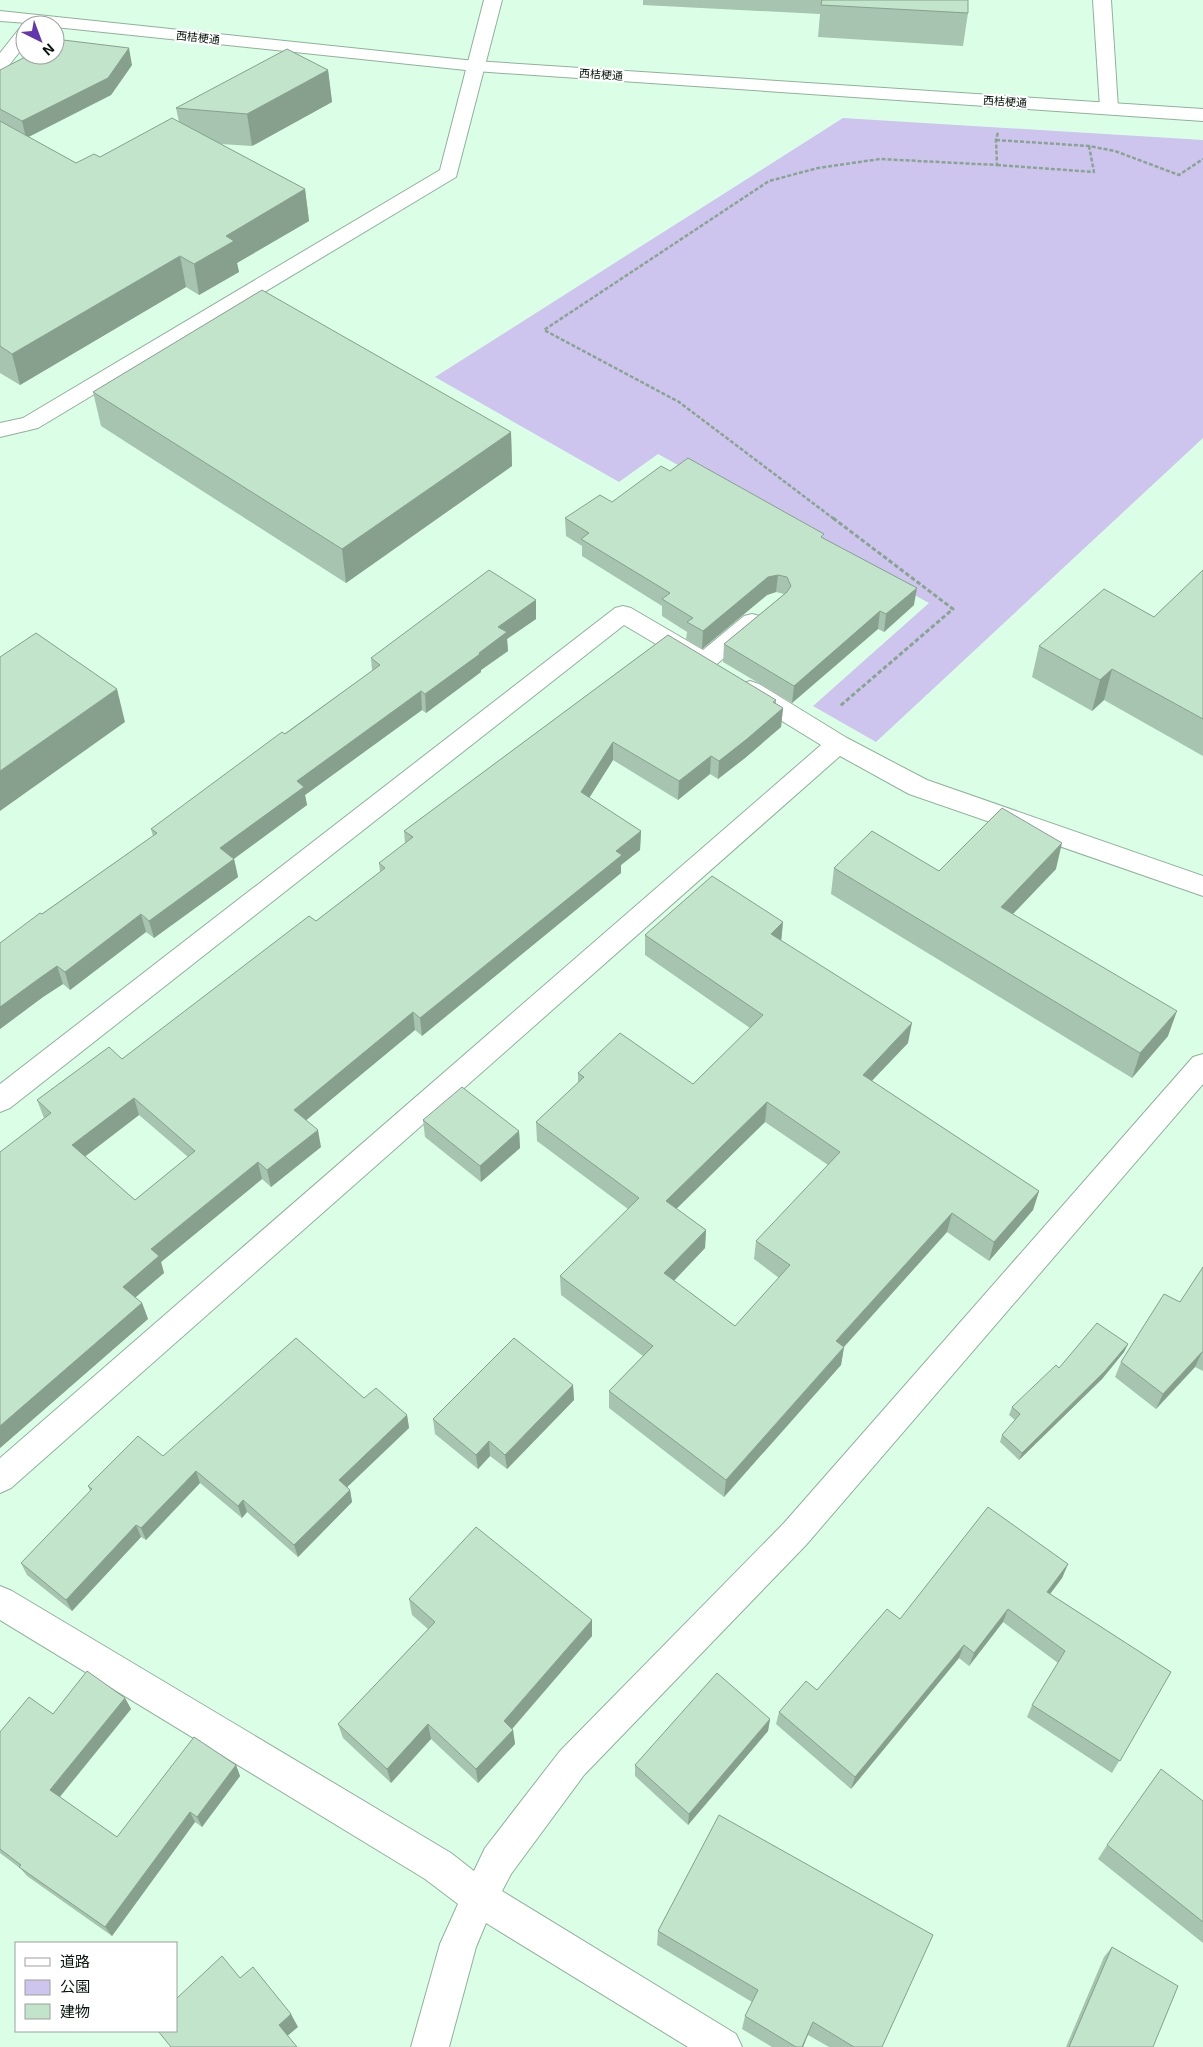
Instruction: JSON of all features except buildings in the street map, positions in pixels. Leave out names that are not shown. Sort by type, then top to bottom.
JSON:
[{"type":"street","points":[[0,430],[30,423],[449,173],[493,0]]},
{"type":"street","points":[[1102,0],[1109,108]]},
{"type":"street","name":"西桔梗通","points":[[0,16],[15,21]]},
{"type":"street","name":"西桔梗通","points":[[65,29],[475,66],[1203,115]]},
{"type":"street","points":[[0,65],[15,46]]},
{"type":"street","points":[[718,671],[769,608]]},
{"type":"street","points":[[0,1100],[623,614],[838,744],[926,790],[1203,886]]},
{"type":"street","points":[[0,1478],[838,744]]},
{"type":"street","points":[[430,2047],[458,1944],[479,1898],[498,1861],[572,1763],[795,1534],[1203,1065]]},
{"type":"street","points":[[0,1602],[438,1866],[479,1898],[723,2047]]},
{"type":"path","points":[[997,164],[996,140],[1000,126]]},
{"type":"path","points":[[996,140],[1089,146],[1115,151],[1179,175],[1203,159]]},
{"type":"path","points":[[813,729],[953,610],[679,402],[544,330],[769,181],[818,168],[880,159],[997,164],[1094,172],[1089,146]]},
{"type":"green space","points":[[843,118],[1203,140],[1203,438],[876,742],[813,706],[929,603],[658,454],[619,482],[435,377]]}]
